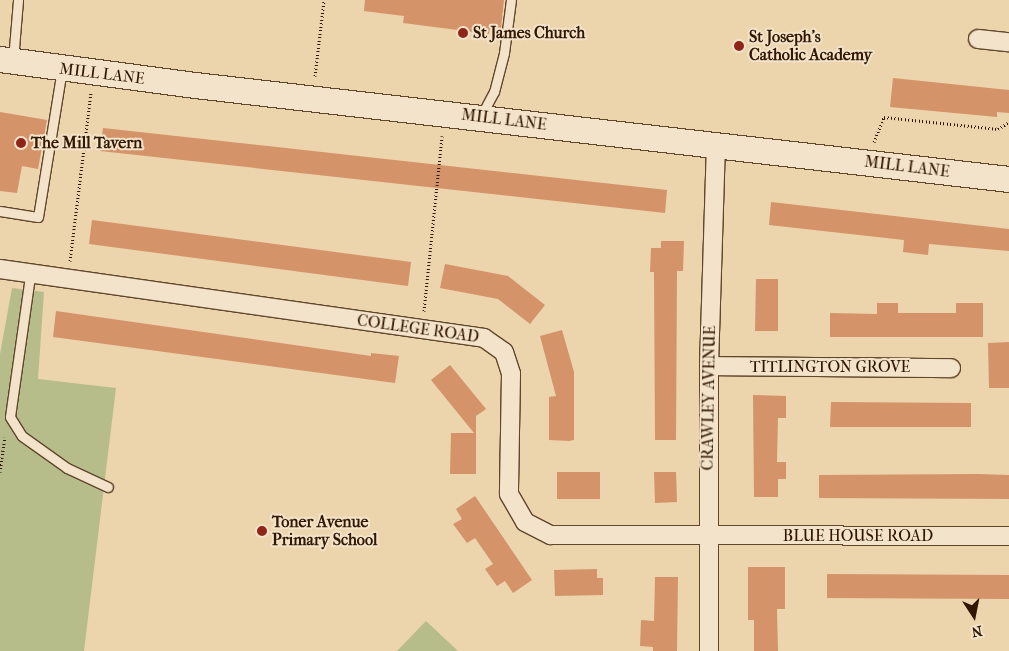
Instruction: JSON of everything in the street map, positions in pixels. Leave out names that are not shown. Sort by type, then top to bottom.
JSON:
[{"type":"main road","name":"MILL LANE","points":[[6,60],[94,73],[445,112],[1009,179]]},
{"type":"street","points":[[978,39],[1009,42]]},
{"type":"street","name":"CRAWLEY AVENUE","points":[[709,651],[709,366],[716,144]]},
{"type":"street","name":"COLLEGE ROAD","points":[[0,269],[30,276],[484,338],[504,352],[510,374],[509,494],[525,522],[550,535],[708,535]]},
{"type":"street","name":"TITLINGTON GROVE","points":[[709,366],[951,368]]},
{"type":"street","name":"BLUE HOUSE ROAD","points":[[708,535],[1009,536]]},
{"type":"lane","points":[[6,60],[18,0]]},
{"type":"lane","points":[[481,117],[494,92],[504,53],[511,0]]},
{"type":"lane","points":[[0,211],[38,217],[62,69]]},
{"type":"lane","points":[[30,276],[10,417],[22,436],[59,463],[108,487]]},
{"type":"path","points":[[314,97],[324,0]]},
{"type":"path","points":[[67,281],[94,73]]},
{"type":"path","points":[[422,329],[445,112]]},
{"type":"path","points":[[866,162],[884,117],[998,128],[1009,122]]},
{"type":"path","points":[[0,472],[10,417]]},
{"type":"green space","points":[[12,288],[44,292],[38,379],[116,388],[84,651],[0,651],[0,354]]},
{"type":"green space","points":[[426,621],[458,651],[397,651]]},
{"type":"building","points":[[365,0],[504,0],[501,28],[490,27],[489,34],[403,23],[404,16],[364,11]]},
{"type":"building","points":[[893,78],[1009,90],[1009,113],[997,112],[997,117],[890,107]]},
{"type":"building","name":"The Mill Tavern","points":[[0,112],[47,120],[38,169],[22,166],[17,193],[0,191]]},
{"type":"building","points":[[103,128],[667,190],[665,213],[100,151]]},
{"type":"building","points":[[771,202],[1009,229],[1009,251],[929,244],[928,255],[903,252],[904,240],[769,225]]},
{"type":"building","points":[[92,220],[411,262],[408,286],[89,244]]},
{"type":"building","points":[[661,241],[684,241],[683,271],[677,271],[676,440],[655,440],[654,272],[650,272],[651,248],[661,248]]},
{"type":"building","points":[[445,264],[508,276],[545,305],[530,324],[498,299],[440,288]]},
{"type":"building","points":[[756,279],[778,279],[778,331],[755,331]]},
{"type":"building","points":[[877,303],[898,303],[898,313],[956,313],[956,303],[983,303],[983,337],[830,337],[830,313],[877,314]]},
{"type":"building","points":[[56,311],[371,356],[371,353],[399,356],[395,383],[53,337]]},
{"type":"building","points":[[562,330],[574,372],[574,440],[569,441],[549,440],[549,397],[556,396],[540,336]]},
{"type":"building","points":[[1009,342],[1009,388],[989,388],[988,343]]},
{"type":"building","points":[[450,365],[486,409],[476,416],[476,474],[450,474],[451,433],[474,433],[431,380]]},
{"type":"building","points":[[753,395],[786,396],[786,418],[778,418],[777,462],[786,462],[786,479],[778,479],[778,497],[754,497]]},
{"type":"building","points":[[831,402],[971,403],[971,427],[830,427]]},
{"type":"building","points":[[557,472],[600,472],[600,499],[557,499]]},
{"type":"building","points":[[654,472],[676,472],[677,502],[655,503]]},
{"type":"building","points":[[819,475],[1009,475],[1009,499],[819,498]]},
{"type":"building","points":[[475,496],[532,580],[513,593],[505,581],[497,586],[485,569],[493,564],[475,538],[467,543],[453,524],[462,519],[456,509]]},
{"type":"building","points":[[748,567],[785,567],[785,609],[777,609],[778,651],[754,651],[754,620],[748,620]]},
{"type":"building","points":[[597,569],[597,578],[603,578],[603,595],[555,596],[554,570]]},
{"type":"building","points":[[827,574],[1009,575],[1009,599],[827,598]]},
{"type":"building","points":[[655,577],[678,577],[677,651],[653,651],[653,647],[640,646],[641,620],[654,621]]},
{"type":"place","name":"St James Church","points":[[463,33]]},
{"type":"place","name":"St Joseph's Catholic Academy","points":[[739,46]]},
{"type":"place","name":"The Mill Tavern","points":[[21,143]]},
{"type":"place","name":"Toner Avenue Primary School","points":[[262,531]]}]
